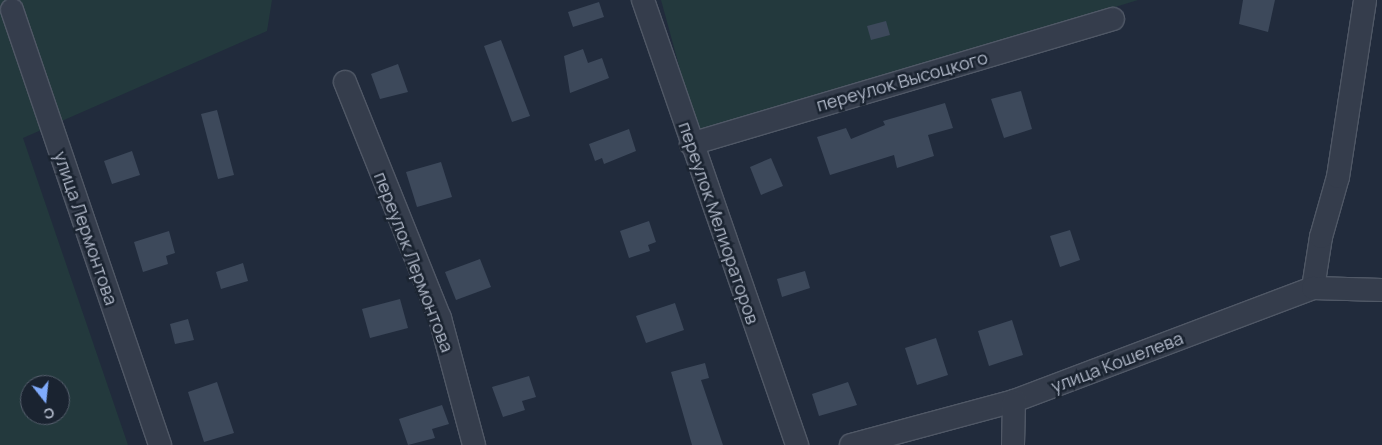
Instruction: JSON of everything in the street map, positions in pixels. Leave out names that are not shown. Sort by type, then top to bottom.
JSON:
[{"type":"street","name":"переулок Мелиораторов","points":[[643,0],[691,144],[797,445]]},
{"type":"street","points":[[1313,288],[1321,237],[1338,177],[1365,0]]},
{"type":"street","name":"улица Лермонтова","points":[[12,10],[160,445]]},
{"type":"street","name":"переулок Высоцкого","points":[[691,144],[1113,19]]},
{"type":"street","name":"переулок Лермонтова","points":[[344,82],[440,318],[474,445]]},
{"type":"street","name":"улица Кошелева","points":[[851,445],[1014,401],[1313,288],[1382,290]]},
{"type":"street","points":[[1013,445],[1014,401]]},
{"type":"green space","points":[[0,0],[272,0],[267,31],[23,138],[128,445],[0,445]]},
{"type":"green space","points":[[661,0],[1138,0],[698,135]]},
{"type":"building","points":[[1243,0],[1275,0],[1268,32],[1239,24]]},
{"type":"building","points":[[599,2],[604,17],[573,27],[568,12]]},
{"type":"building","points":[[886,21],[890,35],[871,40],[867,26]]},
{"type":"building","points":[[501,40],[530,116],[512,122],[484,46]]},
{"type":"building","points":[[583,49],[588,63],[602,58],[609,78],[570,93],[564,56]]},
{"type":"building","points":[[398,64],[408,92],[380,99],[371,74]]},
{"type":"building","points":[[1021,91],[1032,129],[1004,138],[991,99]]},
{"type":"building","points":[[945,103],[953,128],[928,135],[934,156],[897,168],[894,155],[830,175],[817,137],[846,128],[851,139],[885,125],[883,121]]},
{"type":"building","points":[[217,110],[234,175],[218,179],[201,114]]},
{"type":"building","points":[[629,129],[636,151],[604,164],[602,158],[595,161],[589,144]]},
{"type":"building","points":[[132,151],[140,175],[112,184],[104,161]]},
{"type":"building","points":[[771,158],[783,186],[761,195],[750,167]]},
{"type":"building","points":[[441,162],[452,197],[417,207],[406,172]]},
{"type":"building","points":[[649,221],[656,242],[648,245],[650,251],[629,258],[620,231]]},
{"type":"building","points":[[1070,230],[1080,260],[1060,267],[1050,236]]},
{"type":"building","points":[[169,231],[175,253],[166,256],[168,264],[143,272],[134,242]]},
{"type":"building","points":[[480,259],[491,287],[456,300],[445,272]]},
{"type":"building","points":[[243,263],[248,281],[221,289],[216,272]]},
{"type":"building","points":[[805,271],[810,288],[782,297],[777,279]]},
{"type":"building","points":[[400,299],[408,328],[370,338],[362,309]]},
{"type":"building","points":[[675,303],[684,330],[646,343],[636,316]]},
{"type":"building","points":[[188,319],[194,340],[175,344],[170,324]]},
{"type":"building","points":[[1012,320],[1023,355],[989,366],[978,331]]},
{"type":"building","points":[[936,338],[948,375],[917,385],[905,348]]},
{"type":"building","points":[[705,363],[709,378],[701,380],[723,445],[692,445],[671,372]]},
{"type":"building","points":[[529,376],[536,397],[522,401],[525,410],[503,417],[492,387]]},
{"type":"building","points":[[217,382],[234,433],[204,442],[188,392]]},
{"type":"building","points":[[848,382],[857,405],[819,416],[812,394]]},
{"type":"building","points":[[442,405],[449,424],[432,429],[435,438],[408,445],[399,419]]}]
